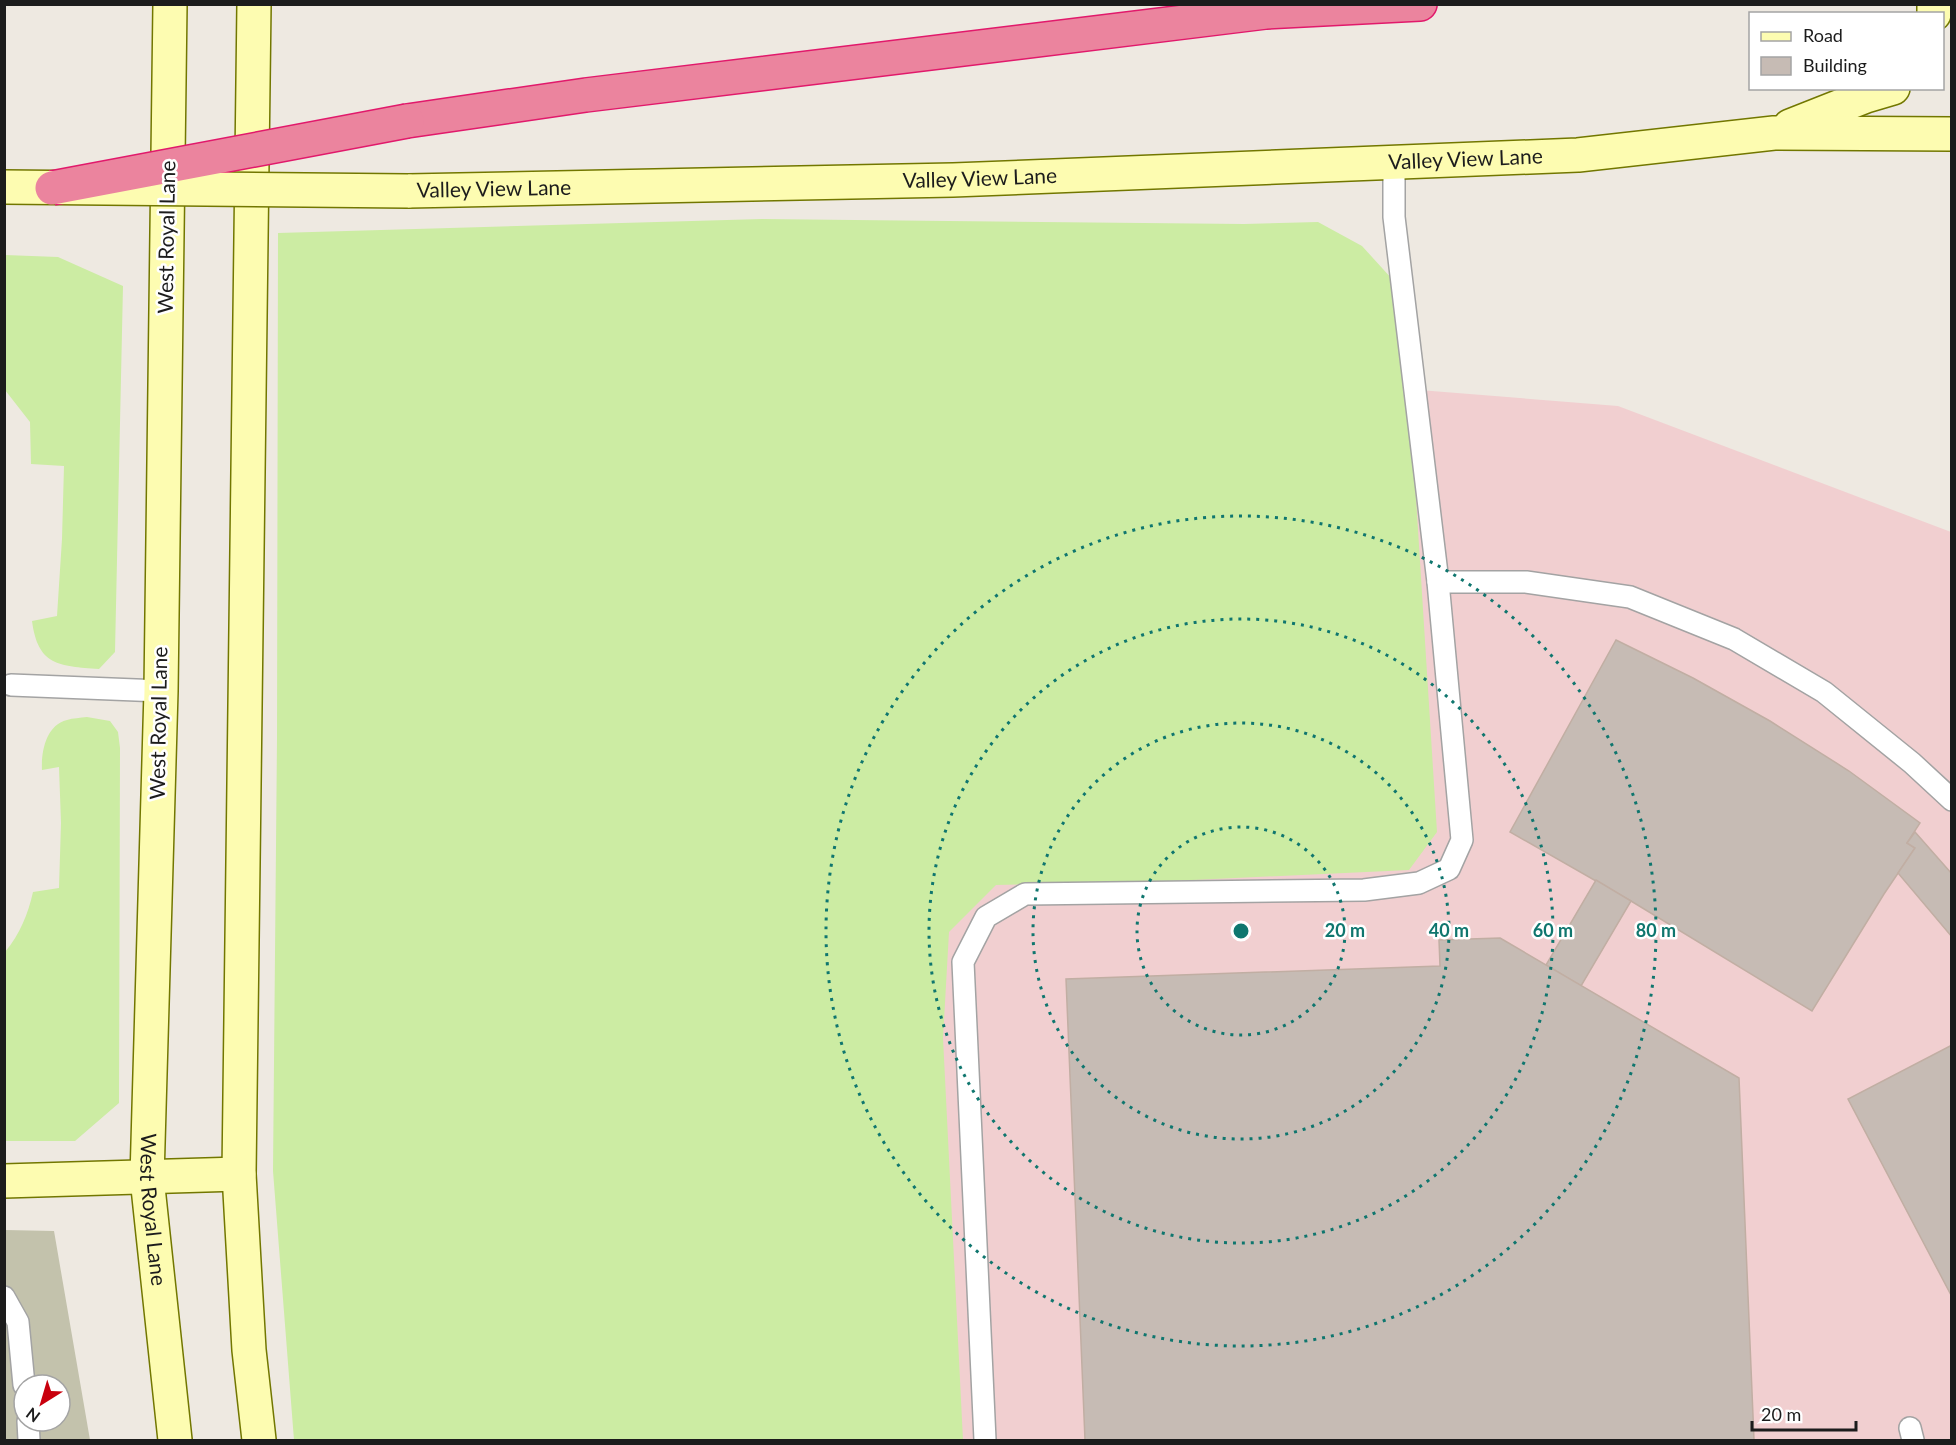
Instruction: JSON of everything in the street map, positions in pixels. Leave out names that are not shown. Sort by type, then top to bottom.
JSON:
[{"type":"highway","points":[[52,188],[407,121],[609,92],[1266,12],[1420,4]]},
{"type":"main road","name":"West Royal Lane","points":[[170,4],[161,691],[147,1178],[175,1440]]},
{"type":"main road","points":[[254,4],[239,1174],[249,1350],[259,1440]]},
{"type":"main road","points":[[1774,133],[1886,90]]},
{"type":"main road","name":"Valley View Lane","points":[[4,187],[408,191],[953,180],[1578,155],[1774,133],[1952,134]]},
{"type":"main road","points":[[4,1181],[239,1174]]},
{"type":"lane","points":[[985,1440],[963,962],[986,917],[1024,894],[1364,890],[1419,883],[1449,869],[1462,840],[1438,582],[1394,217],[1394,162]]},
{"type":"lane","points":[[1438,582],[1526,582],[1630,597],[1734,639],[1824,692],[1912,763],[1952,800]]},
{"type":"lane","points":[[10,685],[161,691]]},
{"type":"lane","points":[[4,1297],[18,1322],[23,1373]]},
{"type":"shaded area","points":[[1369,386],[1618,406],[1951,532],[1951,1440],[934,1440],[912,924]]},
{"type":"shaded area","points":[[5,1230],[54,1231],[90,1440],[5,1440]]},
{"type":"green space","points":[[762,219],[1244,224],[1318,222],[1362,246],[1403,291],[1437,832],[1409,870],[1151,882],[996,885],[949,932],[943,1038],[963,1440],[294,1440],[273,1171],[278,233]]},
{"type":"green space","points":[[5,255],[58,257],[123,286],[115,652],[99,669],[72,667],[53,661],[39,647],[35,636],[32,621],[57,616],[64,466],[31,464],[30,422],[5,390]]},
{"type":"green space","points":[[87,717],[110,721],[118,732],[120,748],[119,1103],[75,1141],[5,1141],[5,952],[23,924],[33,892],[59,888],[61,823],[59,767],[42,770],[44,748],[54,727],[69,719]]},
{"type":"building","points":[[1616,640],[1693,678],[1770,721],[1849,771],[1920,823],[1907,843],[1915,848],[1812,1011],[1631,901],[1510,832]]},
{"type":"building","points":[[1915,832],[1952,874],[1952,937],[1898,873],[1915,848],[1907,843]]},
{"type":"building","points":[[1596,880],[1631,901],[1581,986],[1546,965]]},
{"type":"building","points":[[1500,938],[1739,1078],[1754,1440],[1085,1440],[1066,979],[1440,966],[1439,940]]},
{"type":"building","points":[[1952,1045],[1952,1297],[1848,1099]]}]
